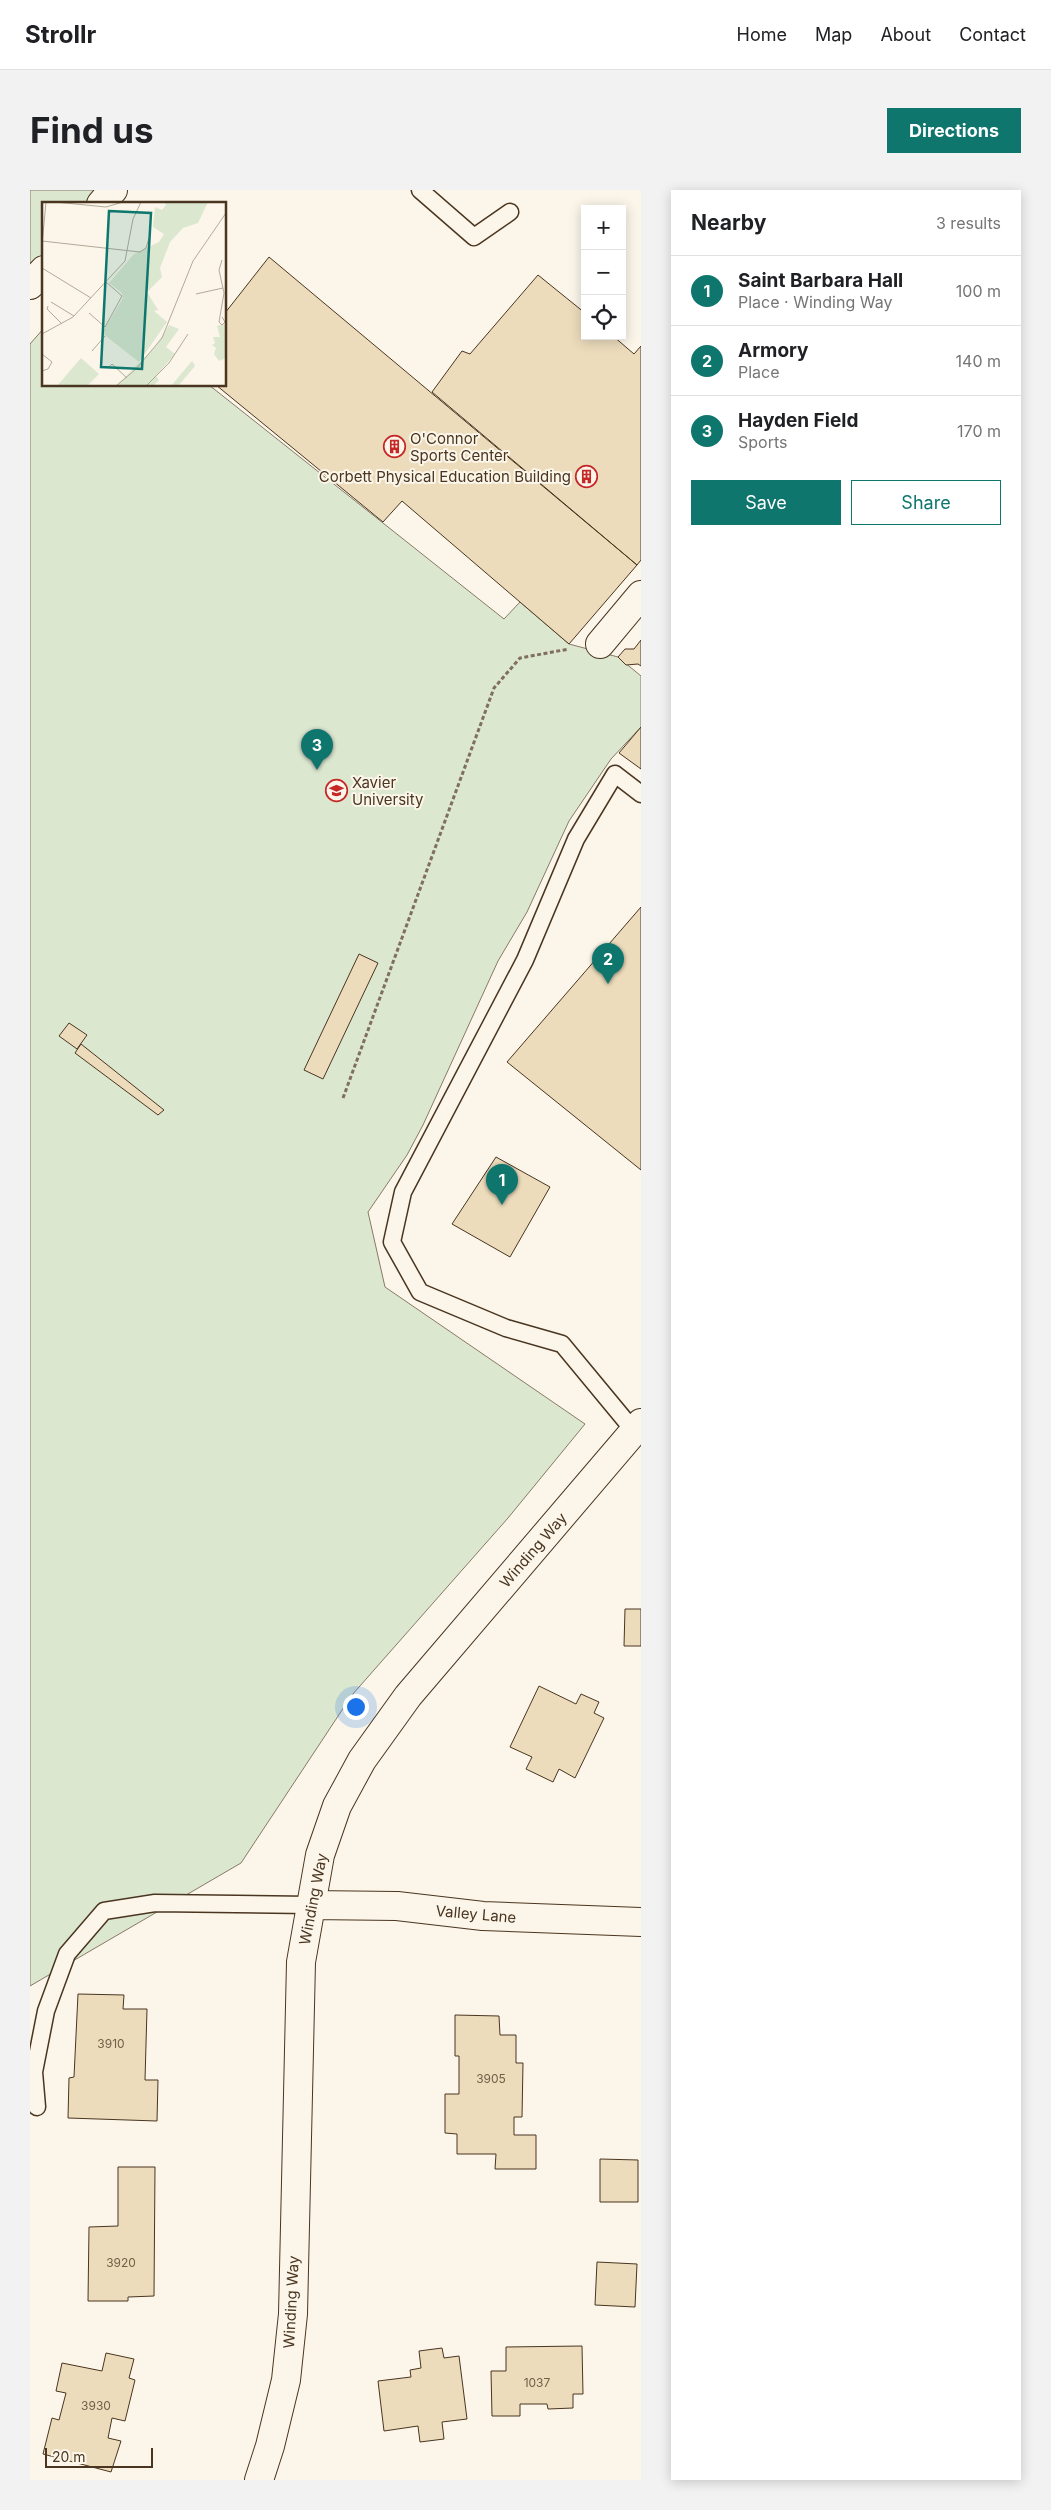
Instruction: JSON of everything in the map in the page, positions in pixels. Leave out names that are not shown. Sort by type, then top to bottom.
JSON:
[{"type":"street","points":[[103,202],[113,190]]},
{"type":"street","points":[[30,285],[42,272]]},
{"type":"street","points":[[600,644],[641,595]]},
{"type":"street","name":"Winding Way","points":[[259,2480],[270,2446],[286,2380],[293,2314],[301,1962],[320,1855],[337,1806],[362,1760],[408,1696],[638,1427]]},
{"type":"street","name":"Valley Lane","points":[[310,1905],[397,1906],[483,1916],[641,1922]]},
{"type":"lane","points":[[420,190],[474,237],[510,212]]},
{"type":"lane","points":[[638,1427],[562,1344],[506,1328],[420,1292],[392,1242],[403,1192],[525,960],[576,839],[615,774],[641,794]]},
{"type":"lane","points":[[37,2107],[34,2072],[46,2011],[68,1954],[104,1911],[155,1902],[310,1905]]},
{"type":"path","points":[[343,1098],[494,688],[520,658],[600,644]]},
{"type":"green space","points":[[30,190],[113,190],[103,202],[42,202],[42,272],[30,285]]},
{"type":"green space","name":"Xavier University","points":[[42,330],[42,386],[210,386],[504,619],[520,602],[569,644],[618,657],[641,676],[641,727],[611,759],[569,821],[527,912],[498,961],[423,1125],[407,1155],[368,1212],[385,1287],[585,1424],[508,1518],[352,1695],[241,1863],[30,1986],[30,344]]},
{"type":"building","name":"O'Connor Sports Center","points":[[269,257],[637,565],[569,644],[402,501],[383,522],[217,386],[226,386],[226,312]]},
{"type":"building","name":"Corbett Physical Education Building","points":[[538,275],[581,310],[581,340],[618,340],[634,354],[641,346],[641,560],[637,565],[432,392],[462,351],[470,354]]},
{"type":"building","points":[[641,640],[641,666],[638,664],[626,665],[618,657],[625,649],[634,649]]},
{"type":"building","points":[[641,727],[641,769],[619,753]]},
{"type":"building","points":[[641,907],[641,1170],[507,1062]]},
{"type":"building","points":[[359,954],[378,963],[323,1079],[304,1070]]},
{"type":"building","points":[[69,1023],[87,1035],[77,1049],[59,1036]]},
{"type":"building","points":[[81,1044],[164,1110],[158,1115],[75,1053]]},
{"type":"building","points":[[496,1157],[550,1187],[510,1257],[452,1224]]},
{"type":"building","points":[[625,1609],[641,1609],[641,1646],[624,1646]]},
{"type":"building","points":[[539,1686],[576,1704],[581,1694],[599,1702],[594,1713],[604,1718],[575,1778],[559,1769],[553,1782],[526,1769],[532,1757],[510,1747]]},
{"type":"building","points":[[78,1994],[124,1995],[123,2009],[147,2009],[145,2080],[158,2080],[157,2121],[68,2118],[69,2078],[74,2077]]},
{"type":"building","points":[[455,2015],[499,2016],[500,2035],[516,2035],[516,2063],[523,2063],[522,2117],[514,2117],[514,2135],[536,2135],[536,2169],[495,2169],[496,2154],[457,2154],[457,2134],[445,2133],[445,2094],[459,2094],[459,2056],[455,2056]]},
{"type":"building","points":[[600,2159],[638,2160],[638,2202],[600,2202]]},
{"type":"building","points":[[118,2167],[155,2167],[154,2296],[128,2297],[128,2301],[88,2301],[89,2227],[118,2226]]},
{"type":"building","points":[[597,2262],[637,2264],[635,2307],[595,2305]]},
{"type":"building","points":[[582,2346],[583,2394],[573,2394],[573,2408],[548,2409],[547,2404],[520,2404],[520,2416],[492,2416],[491,2371],[506,2371],[506,2347]]},
{"type":"building","points":[[442,2348],[444,2358],[459,2356],[467,2419],[442,2422],[444,2439],[420,2442],[418,2426],[384,2431],[378,2381],[411,2377],[410,2370],[421,2368],[419,2351]]},
{"type":"building","points":[[106,2353],[134,2359],[129,2378],[135,2380],[125,2421],[112,2418],[108,2438],[121,2441],[111,2472],[43,2454],[52,2418],[59,2420],[66,2393],[56,2391],[62,2363],[102,2371]]},
{"type":"place","name":"O'Connor Sports Center","points":[[394,447]]},
{"type":"place","name":"Corbett Physical Education Building","points":[[587,476]]},
{"type":"place","name":"Hayden Field","points":[[317,770]]},
{"type":"place","name":"Xavier University","points":[[336,791]]},
{"type":"place","name":"Armory","points":[[608,984]]},
{"type":"place","name":"Saint Barbara Hall","points":[[502,1205]]}]
